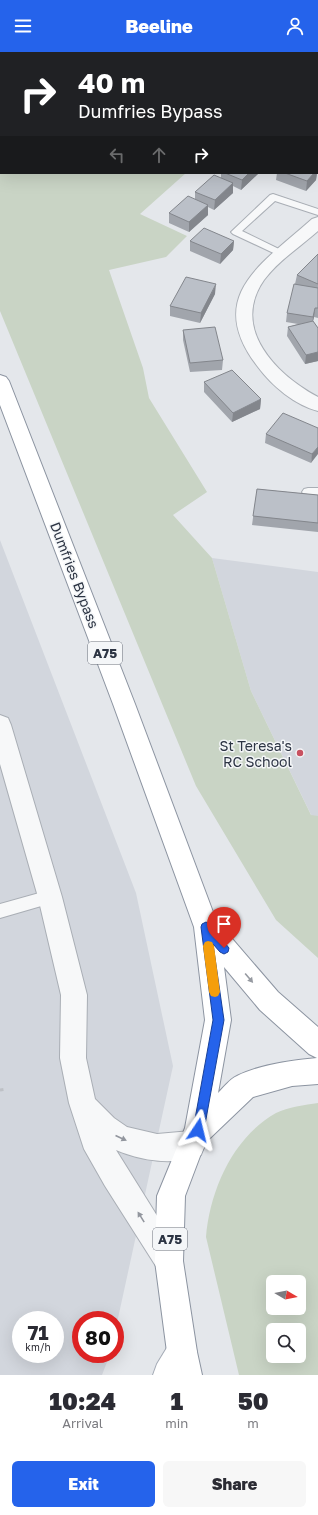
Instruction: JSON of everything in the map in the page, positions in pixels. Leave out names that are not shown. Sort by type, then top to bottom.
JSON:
[{"type":"highway","name":"Dumfries Bypass","points":[[0,380],[122,697],[206,927],[218,1020],[194,1138]]},
{"type":"highway","name":"Dumfries Bypass","points":[[206,927],[269,1001],[318,1045]]},
{"type":"highway","name":"A75","points":[[179,1367],[169,1261],[171,1196],[194,1138],[245,1086],[292,1073],[318,1072]]},
{"type":"street","points":[[318,222],[257,278],[247,296],[245,309],[245,323],[248,337],[254,351],[263,364],[275,377],[290,389],[318,405]]},
{"type":"street","points":[[0,725],[50,897],[74,995],[73,1058],[82,1103],[98,1145],[115,1176],[169,1261]]},
{"type":"street","points":[[82,1103],[104,1128],[122,1139],[157,1148],[194,1138]]},
{"type":"lane","points":[[282,254],[236,232],[273,197],[318,212]]},
{"type":"lane","points":[[0,911],[50,897]]},
{"type":"path","points":[[0,1090],[6,1089]]},
{"type":"shaded area","points":[[0,540],[136,893],[173,1066],[120,1311],[72,1311],[72,1363],[107,1363],[102,1375],[0,1375]]},
{"type":"shaded area","name":"St Teresa's RC School","points":[[212,558],[318,572],[318,829],[251,691]]},
{"type":"green space","points":[[0,174],[185,174],[140,214],[187,236],[166,257],[109,270],[143,368],[149,398],[207,492],[173,515],[212,558],[251,691],[311,815],[318,816],[318,958],[276,920],[196,786],[0,311]]},
{"type":"green space","points":[[318,1103],[318,1375],[239,1375],[206,1237],[208,1219],[219,1183],[226,1166],[236,1150],[247,1136],[261,1123],[276,1113],[291,1108]]},
{"type":"building","points":[[227,174],[248,174],[242,180]]},
{"type":"building","points":[[288,174],[313,174],[307,181]]},
{"type":"building","points":[[214,175],[233,183],[215,200],[195,192]]},
{"type":"building","points":[[188,196],[208,205],[189,222],[169,213]]},
{"type":"building","points":[[204,228],[234,241],[221,254],[190,241]]},
{"type":"building","points":[[318,254],[318,284],[297,275]]},
{"type":"building","points":[[186,277],[216,284],[201,313],[170,306]]},
{"type":"building","points":[[294,284],[318,288],[318,308],[315,308],[313,317],[287,313]]},
{"type":"building","points":[[313,321],[318,328],[318,352],[306,355],[288,327]]},
{"type":"building","points":[[215,327],[223,360],[190,363],[183,330]]},
{"type":"building","points":[[232,370],[261,399],[233,413],[204,382]]},
{"type":"building","points":[[283,413],[318,428],[318,447],[312,454],[266,434]]},
{"type":"building","points":[[257,489],[318,495],[318,523],[253,516]]},
{"type":"slow traffic","points":[[208,946],[215,992]]},
{"type":"place","name":"St Teresa's RC School","points":[[300,753]]},
{"type":"route","points":[[198,1130],[218,1020],[206,927],[224,948]]}]
